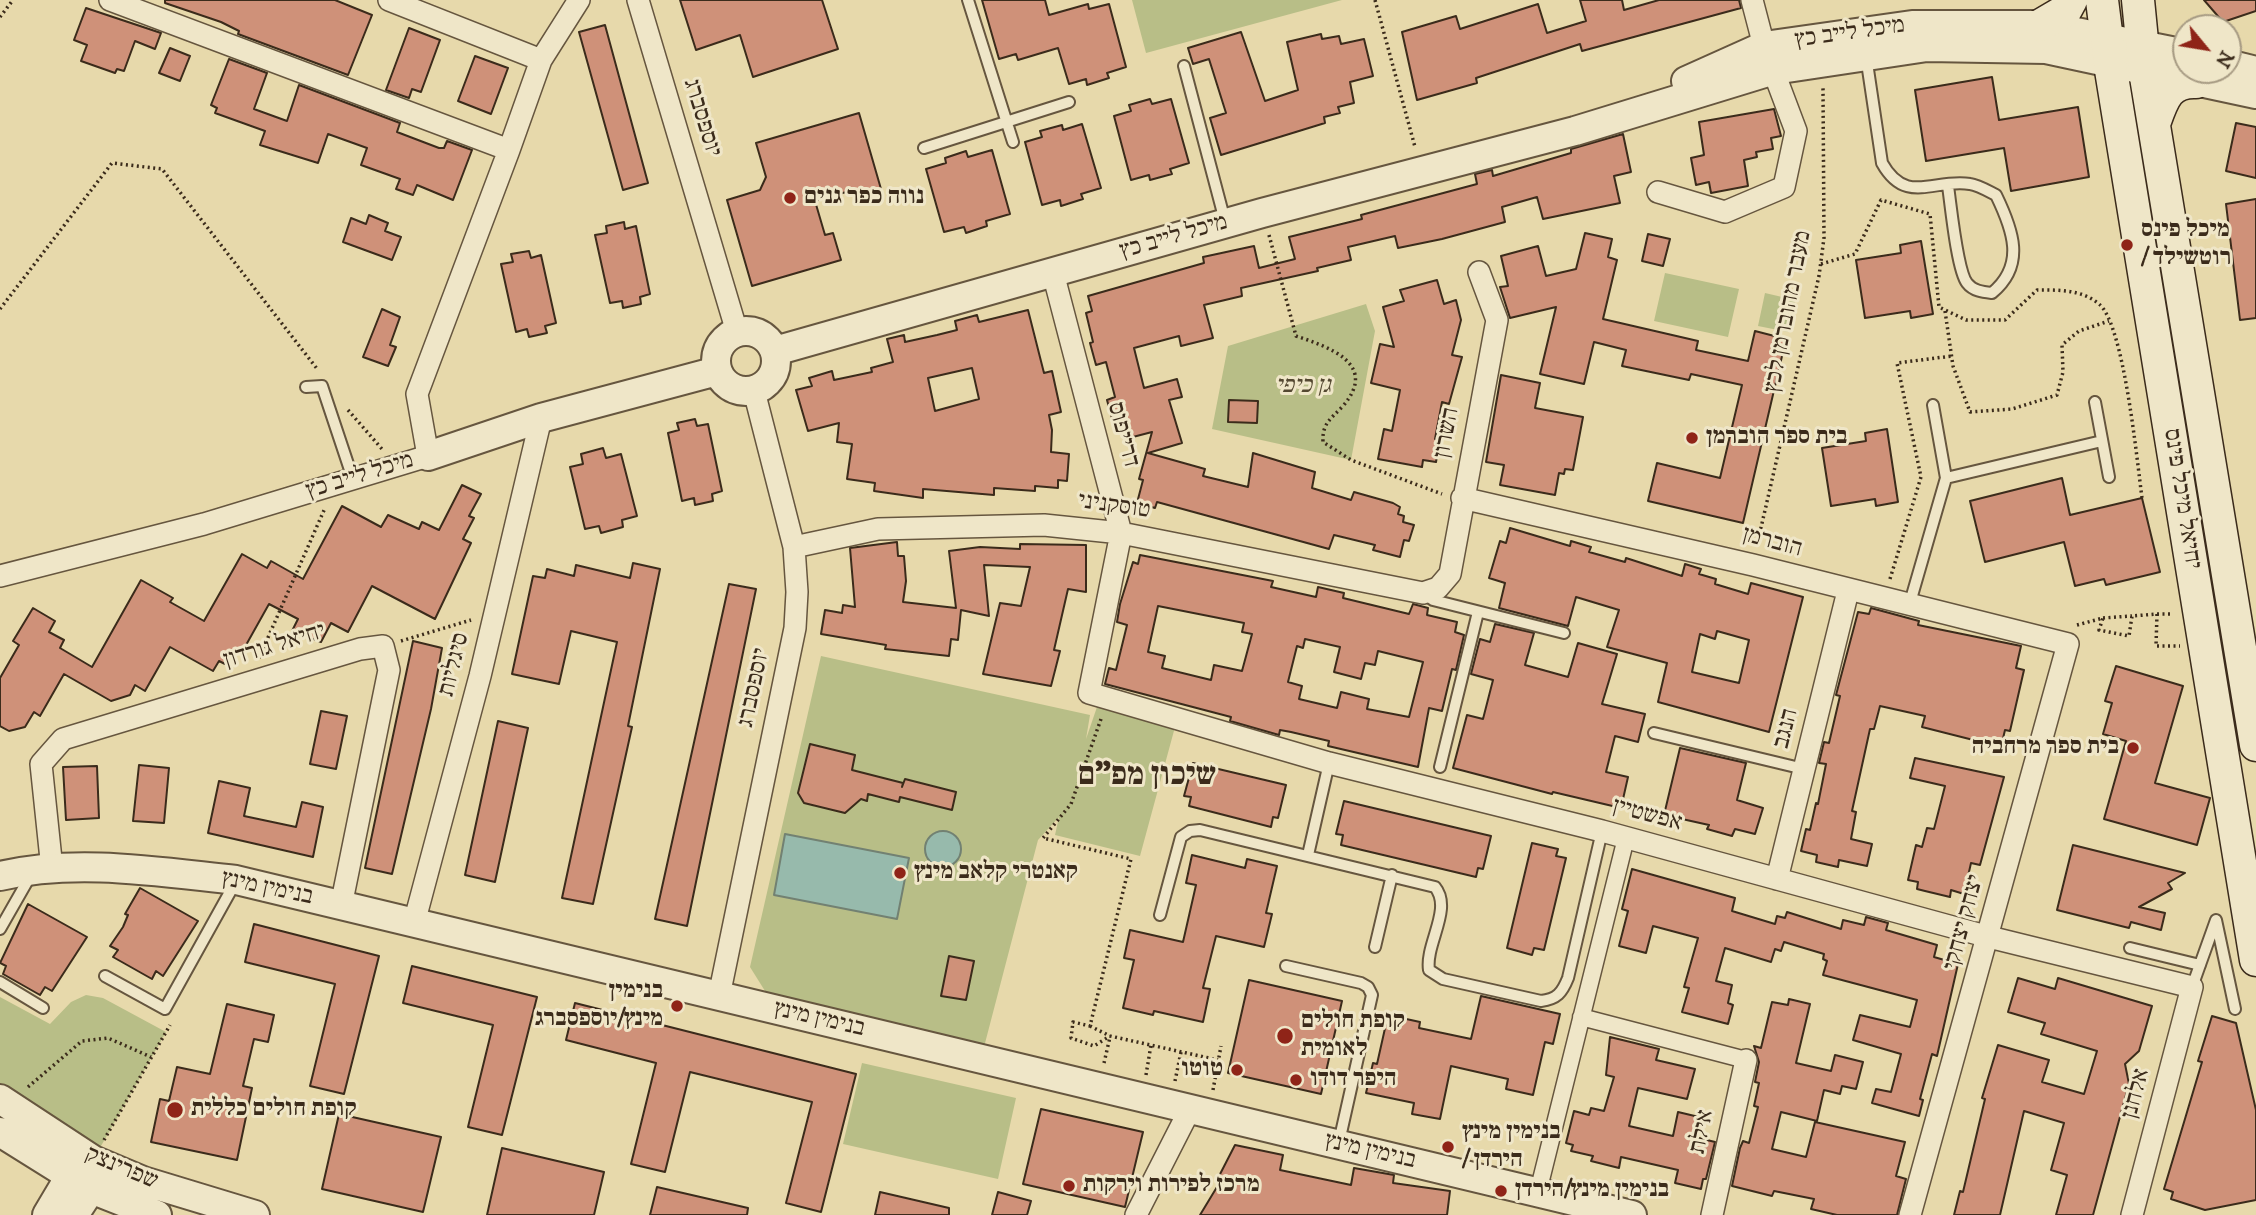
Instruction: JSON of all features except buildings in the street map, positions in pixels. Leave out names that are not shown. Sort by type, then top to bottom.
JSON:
[{"type":"main road","points":[[2041,25],[2065,11],[2071,0]]},
{"type":"main road","name":"יחיאל מיכל פינס","points":[[2102,0],[2256,960]]},
{"type":"main road","name":"יחיאל מיכל פינס","points":[[2138,0],[2144,58],[2256,745]]},
{"type":"main road","points":[[2155,121],[2168,90],[2177,84]]},
{"type":"street","points":[[110,0],[509,150]]},
{"type":"street","points":[[389,0],[541,60]]},
{"type":"street","points":[[428,456],[417,394],[541,60],[579,0]]},
{"type":"street","name":"יוספסברג","points":[[638,0],[737,332]]},
{"type":"street","points":[[1658,192],[1725,212],[1784,187],[1796,131],[1769,58],[1752,0]]},
{"type":"street","name":"מיכל לייב כץ","points":[[1769,58],[1821,63],[1912,25],[2041,25],[2108,50],[2172,64]]},
{"type":"street","name":"מיכל לייב כץ","points":[[775,351],[1262,213],[1575,131],[1769,58],[1864,44],[2108,50]]},
{"type":"street","name":"מיכל לייב כץ","points":[[2231,84],[2256,94]]},
{"type":"street","name":"השרון","points":[[1423,593],[1438,588],[1450,573],[1497,320],[1479,272]]},
{"type":"street","name":"דרייפוס","points":[[1053,273],[1121,533],[1098,696]]},
{"type":"street","points":[[747,331],[764,336],[775,351],[775,371],[763,387],[754,391],[736,390],[728,386],[717,371],[719,347],[737,332],[747,331]]},
{"type":"street","name":"מיכל לייב כץ","points":[[0,576],[204,524],[397,466],[541,418],[717,371]]},
{"type":"street","name":"יוספסברג","points":[[719,996],[795,628],[797,592],[793,547],[754,391]]},
{"type":"street","name":"סיגליות","points":[[414,923],[495,613],[541,418]]},
{"type":"street","name":"הוברמן","points":[[1462,500],[1753,565],[2067,645]]},
{"type":"street","name":"טוסקניני","points":[[793,547],[878,529],[1044,525],[1121,533],[1423,593]]},
{"type":"street","name":"הנגב","points":[[1777,879],[1848,591]]},
{"type":"street","name":"יצחק יצחקי","points":[[1910,1215],[1989,937],[2067,645]]},
{"type":"street","points":[[341,906],[389,670],[383,646]]},
{"type":"street","name":"יחיאל גורדון","points":[[43,870],[41,764],[63,739],[360,649],[383,646]]},
{"type":"street","name":"אפשטיין","points":[[1098,696],[1329,763],[1602,831],[1989,937],[2192,987]]},
{"type":"street","points":[[1538,1192],[1626,838]]},
{"type":"street","name":"בנימין מינץ","points":[[0,876],[43,870],[127,869],[236,880],[1538,1192],[1576,1209],[1632,1215]]},
{"type":"street","name":"אלחנן","points":[[2132,1215],[2192,987]]},
{"type":"street","points":[[1581,1017],[1745,1060]]},
{"type":"street","name":"אילת","points":[[1712,1215],[1745,1060]]},
{"type":"street","name":"שפרינצק","points":[[4,1101],[93,1160],[143,1181],[255,1215]]},
{"type":"street","points":[[1136,1215],[1190,1109]]},
{"type":"street","name":"שפרינצק","points":[[0,1132],[80,1184],[143,1214]]},
{"type":"street","points":[[74,1215],[80,1184],[93,1160]]},
{"type":"street","points":[[47,1215],[80,1184]]},
{"type":"lane","points":[[968,0],[1013,142]]},
{"type":"lane","points":[[1864,44],[1882,163],[1890,178],[1909,188],[1970,184],[1996,195],[2008,219],[2014,265],[2007,280],[1992,293],[1980,292],[1968,284],[1962,271],[1948,186]]},
{"type":"lane","points":[[1184,66],[1226,224]]},
{"type":"lane","points":[[924,148],[1069,102]]},
{"type":"lane","points":[[306,387],[322,386],[344,482]]},
{"type":"lane","points":[[2095,402],[2109,477]]},
{"type":"lane","points":[[1909,606],[1946,478],[1933,405]]},
{"type":"lane","points":[[1946,478],[2102,441]]},
{"type":"lane","points":[[1423,593],[1433,600],[1564,633]]},
{"type":"lane","points":[[1440,767],[1478,612]]},
{"type":"lane","points":[[1654,733],[1804,769]]},
{"type":"lane","points":[[1308,856],[1329,763]]},
{"type":"lane","points":[[1160,915],[1181,837],[1190,831],[1200,830],[1435,887],[1441,895],[1441,907],[1428,961],[1429,970],[1443,979],[1541,1001],[1554,999],[1562,992],[1568,978],[1602,831]]},
{"type":"lane","points":[[0,929],[43,870]]},
{"type":"lane","points":[[1375,947],[1392,875]]},
{"type":"lane","points":[[105,976],[165,1009],[236,880]]},
{"type":"lane","points":[[2192,987],[2216,920],[2235,1009]]},
{"type":"lane","points":[[2130,948],[2200,965]]},
{"type":"lane","points":[[1286,966],[1361,983],[1368,987],[1372,995],[1339,1144]]},
{"type":"lane","points":[[0,982],[43,1007]]},
{"type":"lane","points":[[143,1181],[143,1214]]},
{"type":"path","points":[[0,17],[13,0]]},
{"type":"path","points":[[1375,0],[1421,172]]},
{"type":"path","name":"מעבר מהוברמן לכץ","points":[[1753,565],[1821,264],[1824,238],[1825,117],[1821,63]]},
{"type":"path","points":[[0,309],[112,163],[162,169],[320,372]]},
{"type":"path","points":[[1821,264],[1855,254],[1881,200],[1930,214],[1939,307],[1966,320],[2005,320],[2037,290],[2072,291],[2101,304],[2119,342],[2142,498]]},
{"type":"path","points":[[1262,213],[1296,336],[1343,355],[1352,368],[1355,381],[1352,393],[1327,420],[1322,430],[1323,442],[1352,460],[1462,500]]},
{"type":"path","points":[[1945,310],[1952,356],[1970,412],[2012,409],[2057,395],[2063,372],[2062,345],[2079,331],[2109,321]]},
{"type":"path","points":[[1884,599],[1922,477],[1897,363],[1952,356]]},
{"type":"path","points":[[343,405],[397,466]]},
{"type":"path","points":[[248,682],[344,482]]},
{"type":"path","points":[[383,646],[495,613]]},
{"type":"path","points":[[2067,645],[2077,624],[2103,618],[2157,614],[2156,646],[2183,646]]},
{"type":"path","points":[[2103,618],[2099,630],[2129,636],[2132,616]]},
{"type":"path","points":[[1090,1026],[1131,859],[1043,838],[1071,804],[1098,696]]},
{"type":"path","points":[[1110,1036],[1094,1046],[1071,1038],[1073,1022],[1090,1026],[1110,1036],[1218,1060]]},
{"type":"path","points":[[1102,1068],[1110,1036]]},
{"type":"path","points":[[4,1101],[82,1041],[108,1038],[151,1057]]},
{"type":"path","points":[[1145,1077],[1151,1045]]},
{"type":"path","points":[[1213,1092],[1221,1046]]},
{"type":"path","points":[[1174,1083],[1181,1052]]},
{"type":"green space","points":[[1132,0],[1342,0],[1146,53]]},
{"type":"green space","points":[[1665,273],[1739,289],[1728,337],[1654,321]]},
{"type":"green space","points":[[1765,293],[1795,300],[1788,332],[1758,326]]},
{"type":"green space","name":"גן כיפי","points":[[1366,304],[1375,331],[1351,460],[1212,429],[1228,346]]},
{"type":"green space","name":"קאנטרי קלאב מינץ","points":[[821,656],[1090,715],[1086,739],[1097,707],[1175,727],[1140,856],[1055,835],[1059,817],[1038,840],[984,1047],[779,998],[765,991],[750,967]]},
{"type":"green space","points":[[86,995],[103,998],[166,1032],[93,1160],[0,1099],[0,997],[50,1024],[71,1002]]},
{"type":"green space","points":[[862,1063],[1016,1098],[998,1179],[843,1144]]},
{"type":"shaded area","points":[[943,831],[955,837],[961,849],[955,861],[943,867],[931,861],[925,849],[931,837]]},
{"type":"shaded area","points":[[785,834],[909,858],[897,919],[774,895]]},
{"type":"place","name":"נווה כפר גנים","points":[[790,198]]},
{"type":"place","name":"מיכל פינס / רוטשילד","points":[[2127,245]]},
{"type":"place","name":"בית ספר הוברמן","points":[[1692,438]]},
{"type":"place","name":"בית ספר מרחביה","points":[[2133,748]]},
{"type":"place","name":"קאנטרי קלאב מינץ","points":[[900,873]]},
{"type":"place","name":"בנימין מינץ/יוספסברג","points":[[677,1006]]},
{"type":"place","name":"קופת חולים לאומית","points":[[1285,1036]]},
{"type":"place","name":"טוטו","points":[[1237,1070]]},
{"type":"place","name":"היפר דודו","points":[[1296,1080]]},
{"type":"place","name":"קופת חולים כללית","points":[[175,1110]]},
{"type":"place","name":"בנימין מינץ / הירדן","points":[[1448,1147]]},
{"type":"place","name":"מרכז לפירות וירקות","points":[[1069,1186]]},
{"type":"place","name":"בנימין מינץ/הירדן","points":[[1501,1191]]},
{"type":"district","name":"שיכון מפ\"ם","points":[[1147,777]]}]
